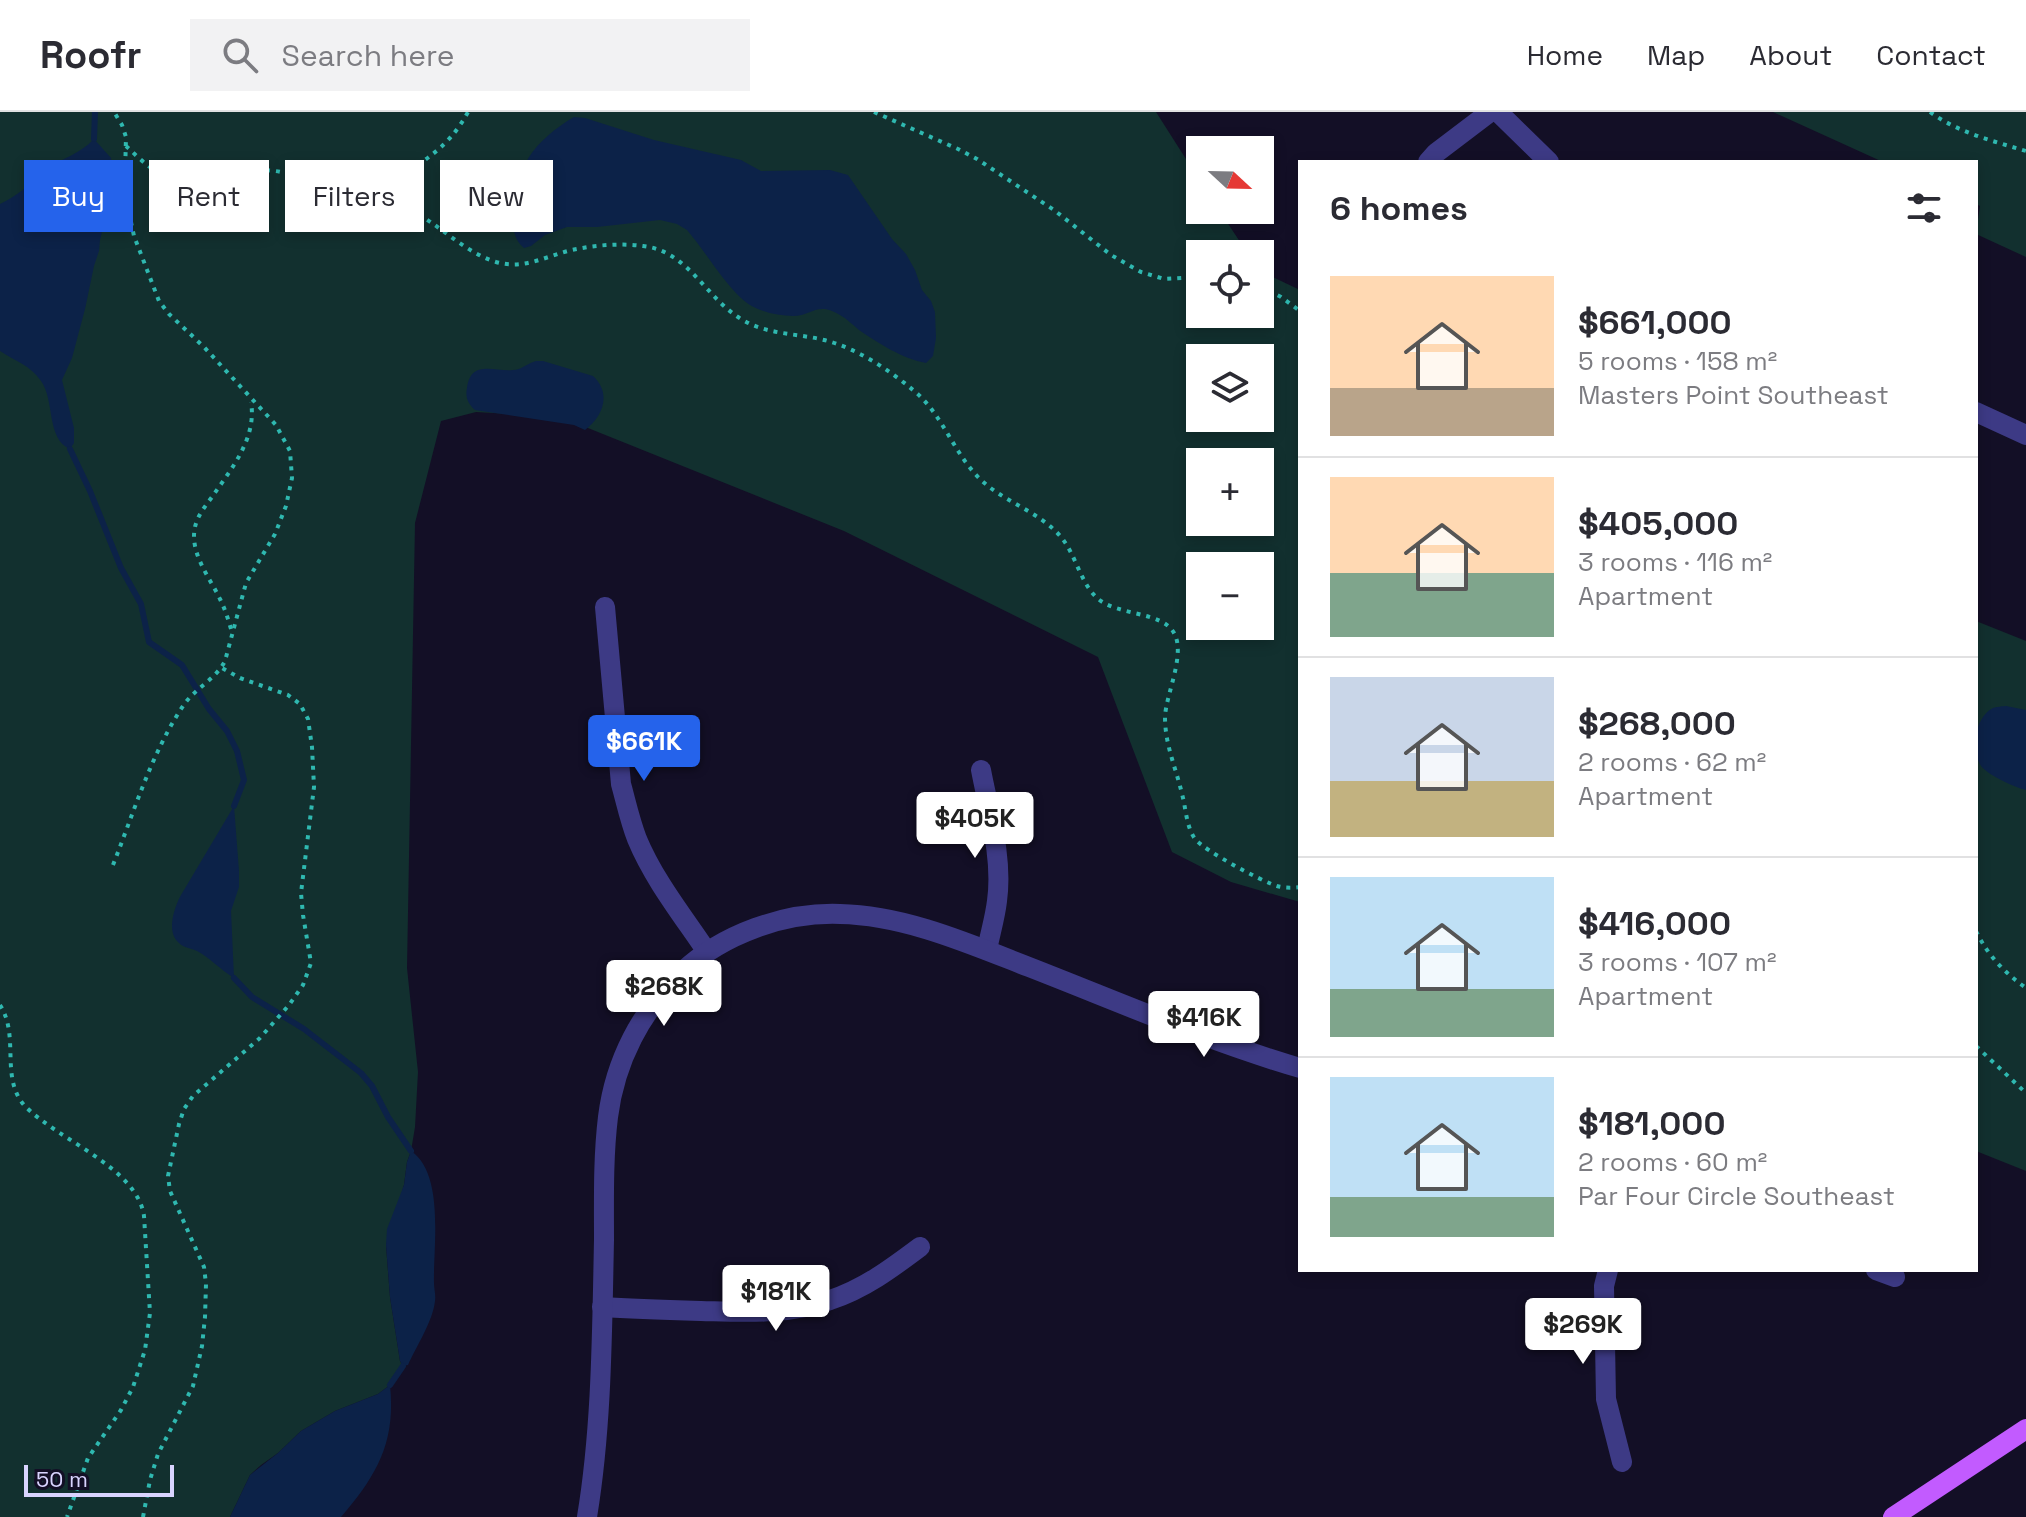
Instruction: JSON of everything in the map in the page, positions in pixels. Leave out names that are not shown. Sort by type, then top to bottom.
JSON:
[{"type":"main road","points":[[1893,1517],[2026,1429]]},
{"type":"street","points":[[1430,160],[1490,112]]},
{"type":"street","points":[[1498,112],[1547,160]]},
{"type":"street","points":[[1978,413],[2026,435]]},
{"type":"street","points":[[605,607],[621,784],[628,812],[651,867],[707,952]]},
{"type":"street","points":[[981,770],[998,870],[998,900],[987,950]]},
{"type":"street","points":[[587,1517],[594,1473],[605,1147],[617,1074],[642,1020],[659,996],[707,952],[740,934],[783,919],[841,913],[885,919],[987,950],[1246,1052],[1298,1067]]},
{"type":"street","points":[[602,1307],[738,1312],[799,1308],[829,1301],[857,1289],[920,1247]]},
{"type":"street","points":[[1608,1272],[1604,1286],[1606,1399],[1622,1462]]},
{"type":"path","points":[[113,865],[158,751],[172,724],[190,696],[222,668],[246,583],[281,521],[292,478],[292,463],[286,441],[276,425],[159,301],[131,222],[125,175],[126,146],[122,125],[114,112]]},
{"type":"path","points":[[424,161],[447,143],[468,112]]},
{"type":"path","points":[[874,112],[977,159],[1054,210],[1111,255],[1141,272],[1164,279],[1186,278]]},
{"type":"path","points":[[1930,112],[1981,138],[2026,151]]},
{"type":"path","points":[[126,146],[150,167],[163,173],[187,176],[247,170],[285,175]]},
{"type":"path","points":[[424,219],[486,258],[510,265],[594,247],[637,245],[660,250],[685,265],[717,300],[741,320],[761,329],[820,339],[844,347],[886,370],[913,390],[930,407],[981,480],[1036,516],[1060,536],[1097,598],[1116,609],[1163,623],[1173,631],[1178,653],[1165,713],[1166,734],[1192,833],[1202,846],[1265,881],[1281,887],[1298,887]]},
{"type":"path","points":[[1274,293],[1298,310]]},
{"type":"path","points":[[232,632],[220,599],[200,560],[194,534],[198,517],[228,474],[250,433],[253,415],[251,399]]},
{"type":"path","points":[[143,1517],[158,1454],[193,1386],[205,1317],[206,1284],[202,1260],[170,1191],[168,1176],[179,1124],[184,1109],[199,1090],[249,1048],[289,1005],[303,985],[311,963],[301,893],[314,787],[310,729],[304,710],[295,699],[222,668]]},
{"type":"path","points":[[1978,935],[1995,962],[2026,988]]},
{"type":"path","points":[[0,1005],[8,1021],[11,1077],[16,1096],[47,1125],[130,1185],[141,1201],[144,1216],[150,1313],[143,1360],[128,1398],[84,1466],[67,1517]]},
{"type":"path","points":[[1978,1048],[2026,1093]]},
{"type":"green space","points":[[0,112],[1156,112],[1186,159],[1186,224],[1228,224],[1239,240],[1186,240],[1186,328],[1274,328],[1274,278],[1298,289],[1298,901],[1231,882],[1172,852],[1098,657],[844,531],[583,426],[526,415],[476,412],[441,421],[415,523],[407,968],[418,1072],[411,1151],[386,1245],[390,1297],[403,1366],[390,1385],[378,1394],[335,1411],[301,1431],[250,1475],[230,1517],[0,1517]]},
{"type":"green space","points":[[1773,112],[2026,112],[2026,257],[1978,235],[1978,160],[1879,160]]},
{"type":"green space","points":[[1978,622],[2026,641],[2026,1171],[1978,1152]]},
{"type":"water","points":[[574,117],[585,118],[654,140],[741,160],[761,171],[830,170],[848,175],[892,239],[906,254],[922,290],[931,301],[935,312],[936,338],[933,356],[926,363],[900,354],[826,309],[786,316],[752,306],[727,282],[687,230],[677,224],[660,220],[567,227],[545,235],[524,248],[515,232],[553,232],[553,160],[527,160],[560,126]]},
{"type":"water","points":[[94,139],[111,160],[63,160]]},
{"type":"water","points":[[24,189],[24,232],[102,232],[72,358],[62,380],[74,428],[74,443],[70,449],[57,437],[41,381],[27,367],[0,351],[0,204]]},
{"type":"water","points":[[536,361],[593,376],[599,383],[603,404],[597,418],[585,430],[574,425],[475,410],[469,403],[466,391],[473,373],[484,369],[516,370]]},
{"type":"water","points":[[2006,706],[2026,710],[2026,790],[1984,769],[1978,759],[1978,726],[1993,708]]},
{"type":"water","points":[[234,806],[239,887],[231,911],[234,978],[202,954],[181,945],[175,938],[172,926],[181,895]]},
{"type":"water","points":[[411,1151],[422,1162],[433,1193],[435,1299],[424,1334],[408,1365],[403,1366],[390,1297],[386,1245],[387,1229],[404,1185]]},
{"type":"water","points":[[390,1385],[387,1441],[365,1487],[341,1517],[230,1517],[250,1475],[301,1431],[335,1411],[378,1394]]},
{"type":"waterway","points":[[94,139],[95,112]]},
{"type":"waterway","points":[[70,449],[121,568],[141,604],[149,642],[182,665],[237,751],[244,780],[234,806]]},
{"type":"waterway","points":[[234,978],[252,997],[304,1029],[361,1073],[411,1151]]},
{"type":"waterway","points":[[390,1385],[403,1366]]}]
